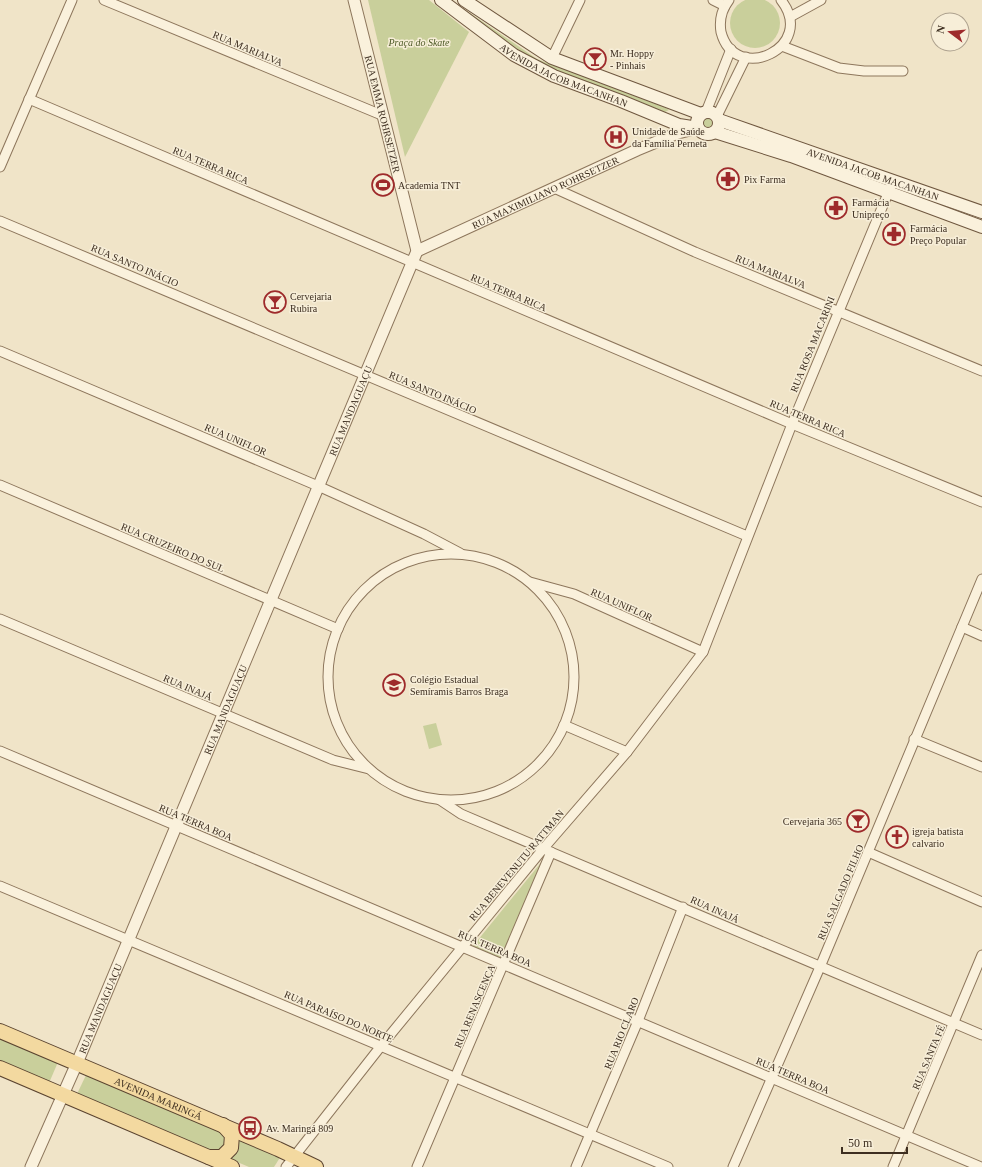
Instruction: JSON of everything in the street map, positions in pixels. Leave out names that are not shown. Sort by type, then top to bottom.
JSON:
[{"type":"main road","name":"AVENIDA JACOB MACANHAN","points":[[441,0],[514,55],[539,69],[679,125],[698,128]]},
{"type":"main road","name":"AVENIDA JACOB MACANHAN","points":[[471,2],[552,58],[703,113]]},
{"type":"main road","points":[[666,119],[671,113],[674,102]]},
{"type":"main road","points":[[712,112],[718,118],[719,126],[715,132],[706,134],[698,128],[697,121],[703,113],[712,112]]},
{"type":"main road","name":"AVENIDA JACOB MACANHAN","points":[[718,118],[982,212]]},
{"type":"main road","name":"AVENIDA JACOB MACANHAN","points":[[715,132],[791,156],[888,193],[981,225]]},
{"type":"main road","name":"AVENIDA MARINGÁ","points":[[0,1030],[223,1125],[290,1162],[316,1167]]},
{"type":"main road","points":[[0,1068],[232,1167]]},
{"type":"main road","points":[[209,1157],[222,1157],[231,1148],[232,1135],[223,1125]]},
{"type":"street","points":[[0,167],[72,0]]},
{"type":"street","name":"RUA MARIALVA","points":[[104,0],[384,116]]},
{"type":"street","name":"RUA EMMA ROHRSETZER","points":[[354,0],[417,251]]},
{"type":"street","points":[[552,58],[580,0]]},
{"type":"street","points":[[713,0],[727,3],[721,18],[721,29],[724,39],[732,49],[746,57],[756,58],[766,57],[775,52],[782,46],[789,34],[790,17],[781,0]]},
{"type":"street","points":[[790,17],[821,0]]},
{"type":"street","points":[[782,46],[839,68],[864,71],[903,71]]},
{"type":"street","points":[[703,113],[732,49]]},
{"type":"street","points":[[718,118],[746,57]]},
{"type":"street","name":"RUA TERRA RICA","points":[[29,99],[792,424],[982,502]]},
{"type":"street","name":"RUA MAXIMILIANO ROHRSETZER","points":[[417,251],[661,140],[698,128]]},
{"type":"street","name":"RUA ROSA MACARINI","points":[[703,652],[792,424],[893,180]]},
{"type":"street","name":"RUA MARIALVA","points":[[554,188],[695,252],[982,370]]},
{"type":"street","name":"RUA SANTO INÁCIO","points":[[0,221],[747,536]]},
{"type":"street","name":"RUA MANDAGUAÇU","points":[[32,1167],[417,251]]},
{"type":"street","name":"RUA UNIFLOR","points":[[0,351],[318,486],[424,534],[460,554]]},
{"type":"street","name":"RUA CRUZEIRO DO SUL","points":[[0,485],[338,629]]},
{"type":"street","points":[[460,554],[485,558],[509,568],[530,582],[551,605],[566,633],[573,664],[572,695],[564,725],[551,748],[539,762],[514,782],[485,795],[466,799],[440,800],[425,798],[403,790],[382,779],[355,754],[343,735],[334,715],[329,694],[328,672],[331,650],[338,629],[353,603],[374,580],[400,564],[430,555],[460,554]]},
{"type":"street","name":"RUA SALGADO FILHO","points":[[733,1167],[820,967],[982,579]]},
{"type":"street","name":"RUA UNIFLOR","points":[[530,582],[574,594],[703,652]]},
{"type":"street","name":"RUA INAJÁ","points":[[0,620],[333,760],[370,769]]},
{"type":"street","points":[[962,627],[982,636]]},
{"type":"street","name":"RUA BENEVENUTU RATTMAN","points":[[290,1162],[381,1046],[463,947],[547,851],[627,752],[703,652]]},
{"type":"street","points":[[564,725],[627,752]]},
{"type":"street","points":[[914,739],[982,767]]},
{"type":"street","name":"RUA TERRA BOA","points":[[0,751],[981,1167]]},
{"type":"street","name":"RUA INAJÁ","points":[[440,800],[461,814],[982,1035]]},
{"type":"street","name":"RUA RENASCENÇA","points":[[417,1167],[504,964],[547,851]]},
{"type":"street","points":[[868,852],[982,902]]},
{"type":"street","name":"RUA PARAÍSO DO NORTE","points":[[0,886],[668,1167]]},
{"type":"street","name":"RUA RIO CLARO","points":[[576,1167],[638,1021],[683,907]]},
{"type":"street","name":"RUA SANTA FÉ","points":[[893,1167],[982,955]]},
{"type":"green space","points":[[755,-2],[769,2],[776,9],[780,23],[776,37],[769,44],[755,48],[741,44],[734,37],[730,23],[734,9],[741,2]]},
{"type":"green space","name":"Praça do Skate","points":[[368,0],[429,0],[469,32],[405,157]]},
{"type":"green space","points":[[451,0],[537,59],[669,110],[665,112],[624,95],[620,96],[540,65],[499,38]]},
{"type":"green space","points":[[709,116],[712,117],[712,127],[705,128],[702,127],[701,120],[702,117]]},
{"type":"green space","points":[[436,723],[442,745],[429,749],[423,726]]},
{"type":"green space","points":[[548,854],[504,960],[473,946]]},
{"type":"green space","points":[[0,1039],[58,1062],[49,1083],[0,1062]]},
{"type":"green space","points":[[87,1073],[281,1156],[274,1167],[249,1167],[77,1094]]},
{"type":"place","name":"Mr. Hoppy - Pinhais","points":[[595,59]]},
{"type":"place","name":"Unidade de Saúde da Família Perneta","points":[[616,137]]},
{"type":"place","name":"Pix Farma","points":[[728,179]]},
{"type":"place","name":"Academia TNT","points":[[383,185]]},
{"type":"place","name":"Farmácia Unipreço","points":[[836,208]]},
{"type":"place","name":"Farmácia Preço Popular","points":[[894,234]]},
{"type":"place","name":"Cervejaria Rubira","points":[[275,302]]},
{"type":"place","name":"Colégio Estadual Semíramis Barros Braga","points":[[394,685]]},
{"type":"place","name":"Cervejaria 365","points":[[858,821]]},
{"type":"place","name":"igreja batista calvario","points":[[897,837]]},
{"type":"place","name":"Av. Maringá 809","points":[[250,1128]]}]
